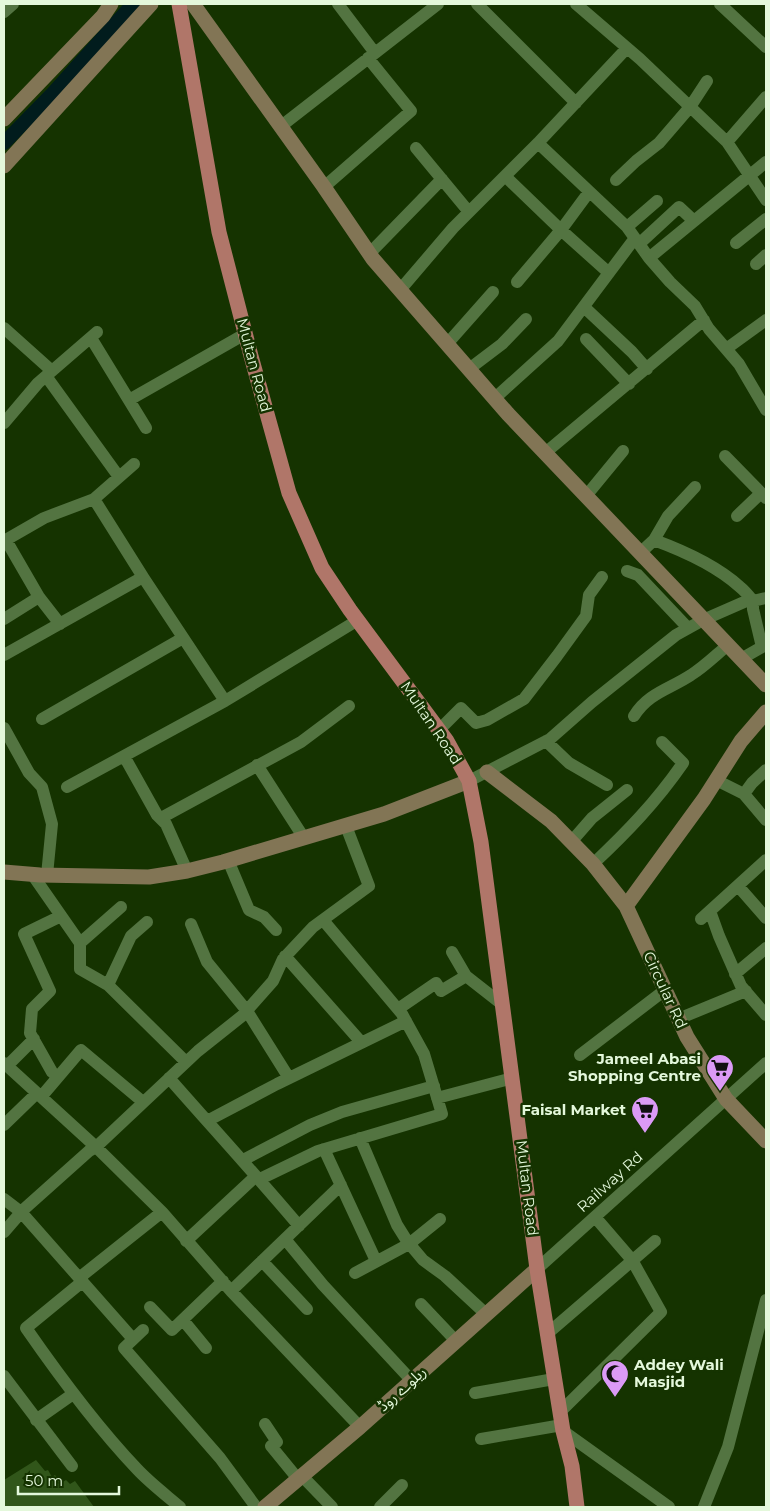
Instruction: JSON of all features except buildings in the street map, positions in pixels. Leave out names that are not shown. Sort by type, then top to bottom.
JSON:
[{"type":"main road","name":"Multan Road","points":[[179,4],[219,232],[245,334],[290,493],[322,568],[358,620],[440,730],[470,781],[481,842],[537,1269],[561,1423],[572,1466],[577,1507]]},
{"type":"street","points":[[4,12],[13,4]]},
{"type":"street","points":[[4,119],[103,16],[111,4]]},
{"type":"street","points":[[4,166],[151,4]]},
{"type":"street","points":[[193,4],[324,187],[369,254],[545,453],[766,685]]},
{"type":"street","points":[[324,187],[411,112],[338,4]]},
{"type":"street","points":[[280,127],[372,56],[422,8],[438,4]]},
{"type":"street","points":[[477,4],[576,103]]},
{"type":"street","points":[[576,4],[627,48],[728,142],[766,200]]},
{"type":"street","points":[[720,4],[766,47]]},
{"type":"street","points":[[400,290],[469,212],[538,143],[627,48]]},
{"type":"street","points":[[616,180],[659,143],[690,106],[707,81]]},
{"type":"street","points":[[728,142],[766,97]]},
{"type":"street","points":[[538,143],[607,207],[627,228],[670,282],[695,306],[739,364],[766,410]]},
{"type":"street","points":[[416,148],[469,212]]},
{"type":"street","points":[[649,258],[766,162]]},
{"type":"street","points":[[505,176],[609,273]]},
{"type":"street","points":[[369,254],[442,179]]},
{"type":"street","points":[[517,282],[561,230],[589,192]]},
{"type":"street","points":[[627,228],[657,201]]},
{"type":"street","points":[[495,398],[558,341],[609,273],[637,241],[679,207],[694,221]]},
{"type":"street","points":[[736,243],[766,219]]},
{"type":"street","points":[[756,264],[766,256]]},
{"type":"street","points":[[447,344],[493,292]]},
{"type":"street","points":[[584,307],[632,352],[647,369]]},
{"type":"street","points":[[469,369],[502,344],[526,319]]},
{"type":"street","points":[[545,453],[704,320]]},
{"type":"street","points":[[726,349],[766,320]]},
{"type":"street","points":[[4,328],[49,374],[119,477]]},
{"type":"street","points":[[129,400],[245,334]]},
{"type":"street","points":[[4,423],[49,374],[94,335],[146,428]]},
{"type":"street","points":[[586,339],[629,384]]},
{"type":"street","points":[[586,496],[623,451]]},
{"type":"street","points":[[725,456],[764,496],[737,516]]},
{"type":"street","points":[[60,624],[39,597],[5,540],[44,518],[94,499],[134,464]]},
{"type":"street","points":[[640,553],[654,540],[668,516],[695,487]]},
{"type":"street","points":[[94,499],[142,578],[226,701]]},
{"type":"street","points":[[654,540],[686,552],[723,574],[757,599]]},
{"type":"street","points":[[627,571],[638,575],[688,628]]},
{"type":"street","points":[[440,730],[461,708],[476,723],[487,720],[524,699],[586,616],[589,594],[602,577]]},
{"type":"street","points":[[4,655],[142,578]]},
{"type":"street","points":[[4,619],[39,597]]},
{"type":"street","points":[[4,872],[47,875],[149,877],[187,871],[384,814],[470,781],[546,741],[668,641],[703,620],[757,599]]},
{"type":"street","points":[[741,659],[762,647],[753,609],[757,599]]},
{"type":"street","points":[[67,787],[226,701],[358,620]]},
{"type":"street","points":[[42,719],[183,638]]},
{"type":"street","points":[[634,716],[641,705],[654,695],[694,674],[728,645]]},
{"type":"street","points":[[160,818],[300,742],[349,706]]},
{"type":"street","points":[[626,906],[686,824],[741,741],[766,712]]},
{"type":"street","points":[[4,728],[30,773],[42,787],[52,824],[47,875]]},
{"type":"street","points":[[546,741],[569,763],[606,785]]},
{"type":"street","points":[[593,864],[621,838],[662,794],[683,763],[662,742]]},
{"type":"street","points":[[124,756],[160,818],[166,824],[187,871]]},
{"type":"street","points":[[257,765],[304,838]]},
{"type":"street","points":[[744,794],[752,783],[766,770]]},
{"type":"street","name":"Circular Rd","points":[[487,772],[551,822],[593,864],[626,906],[687,1037],[726,1099],[766,1141]]},
{"type":"street","points":[[716,780],[744,794],[766,820]]},
{"type":"street","points":[[571,842],[592,818],[627,790]]},
{"type":"street","points":[[4,1232],[21,1212],[90,1151],[96,1148],[186,1062],[247,1011],[273,981],[285,956],[313,927],[347,900],[369,886],[346,826]]},
{"type":"street","points":[[228,860],[249,910],[264,917],[276,930]]},
{"type":"street","points":[[766,860],[706,915],[719,936],[735,974],[746,991],[766,1013]]},
{"type":"street","points":[[32,874],[80,943],[80,969],[108,985],[186,1062]]},
{"type":"street","points":[[738,886],[766,918]]},
{"type":"street","points":[[80,943],[120,907]]},
{"type":"street","points":[[58,1077],[52,1072],[30,1033],[32,1009],[50,992],[24,934],[61,916]]},
{"type":"street","points":[[186,1241],[258,1178],[324,1149],[442,1114],[424,1054],[406,1020],[323,920]]},
{"type":"street","points":[[108,985],[130,936],[147,922]]},
{"type":"street","points":[[191,924],[207,962],[247,1011],[289,1078]]},
{"type":"street","points":[[735,974],[766,948]]},
{"type":"street","points":[[452,952],[466,976],[503,1004]]},
{"type":"street","points":[[285,956],[361,1042]]},
{"type":"street","points":[[398,1010],[436,983],[441,991],[466,976]]},
{"type":"street","points":[[580,1056],[665,990]]},
{"type":"street","points":[[678,1019],[746,991]]},
{"type":"street","points":[[206,1122],[406,1020]]},
{"type":"street","points":[[34,1039],[6,1065],[162,1212],[227,1286],[360,1427]]},
{"type":"street","points":[[4,1125],[58,1077],[81,1050],[142,1102]]},
{"type":"street","name":"Railway Rd","points":[[537,1269],[766,1063]]},
{"type":"street","points":[[169,1078],[299,1226]]},
{"type":"street","points":[[243,1160],[310,1125],[342,1112],[513,1078]]},
{"type":"street","points":[[360,1138],[397,1225],[409,1244],[423,1260],[446,1276],[486,1314]]},
{"type":"street","points":[[324,1149],[376,1261]]},
{"type":"street","points":[[150,1307],[172,1330],[262,1260],[341,1185]]},
{"type":"street","points":[[4,1199],[21,1212],[133,1339]]},
{"type":"street","points":[[162,1212],[26,1328],[73,1394],[138,1470],[180,1507]]},
{"type":"street","points":[[480,1439],[561,1423],[662,1312],[632,1260],[595,1217]]},
{"type":"street","points":[[355,1273],[409,1244],[440,1219]]},
{"type":"street","points":[[285,1239],[323,1285],[412,1381]]},
{"type":"street","points":[[547,1334],[655,1241]]},
{"type":"street","points":[[262,1260],[307,1308]]},
{"type":"street","name":"ریلوے روڈ","points":[[264,1507],[360,1427],[537,1269]]},
{"type":"street","points":[[704,1507],[728,1447],[766,1300]]},
{"type":"street","points":[[422,1304],[456,1341]]},
{"type":"street","points":[[183,1320],[206,1348]]},
{"type":"street","points":[[143,1330],[124,1348],[220,1458],[256,1507]]},
{"type":"street","points":[[4,1376],[72,1466]]},
{"type":"street","points":[[475,1393],[554,1379]]},
{"type":"street","points":[[36,1420],[73,1394]]},
{"type":"street","points":[[561,1423],[669,1507]]},
{"type":"street","points":[[265,1424],[277,1442],[271,1446],[300,1478],[332,1507]]},
{"type":"street","points":[[380,1507],[402,1486]]},
{"type":"green space","points":[[36,1460],[45,1471],[48,1470],[52,1477],[55,1475],[61,1483],[66,1480],[70,1484],[75,1481],[94,1507],[4,1507],[4,1480]]},
{"type":"waterway","points":[[4,143],[53,93],[133,4]]},
{"type":"place","name":"Jameel Abasi Shopping Centre","points":[[720,1092]]},
{"type":"place","name":"Faisal Market","points":[[645,1134]]},
{"type":"place","name":"Addey Wali Masjid","points":[[615,1398]]}]
